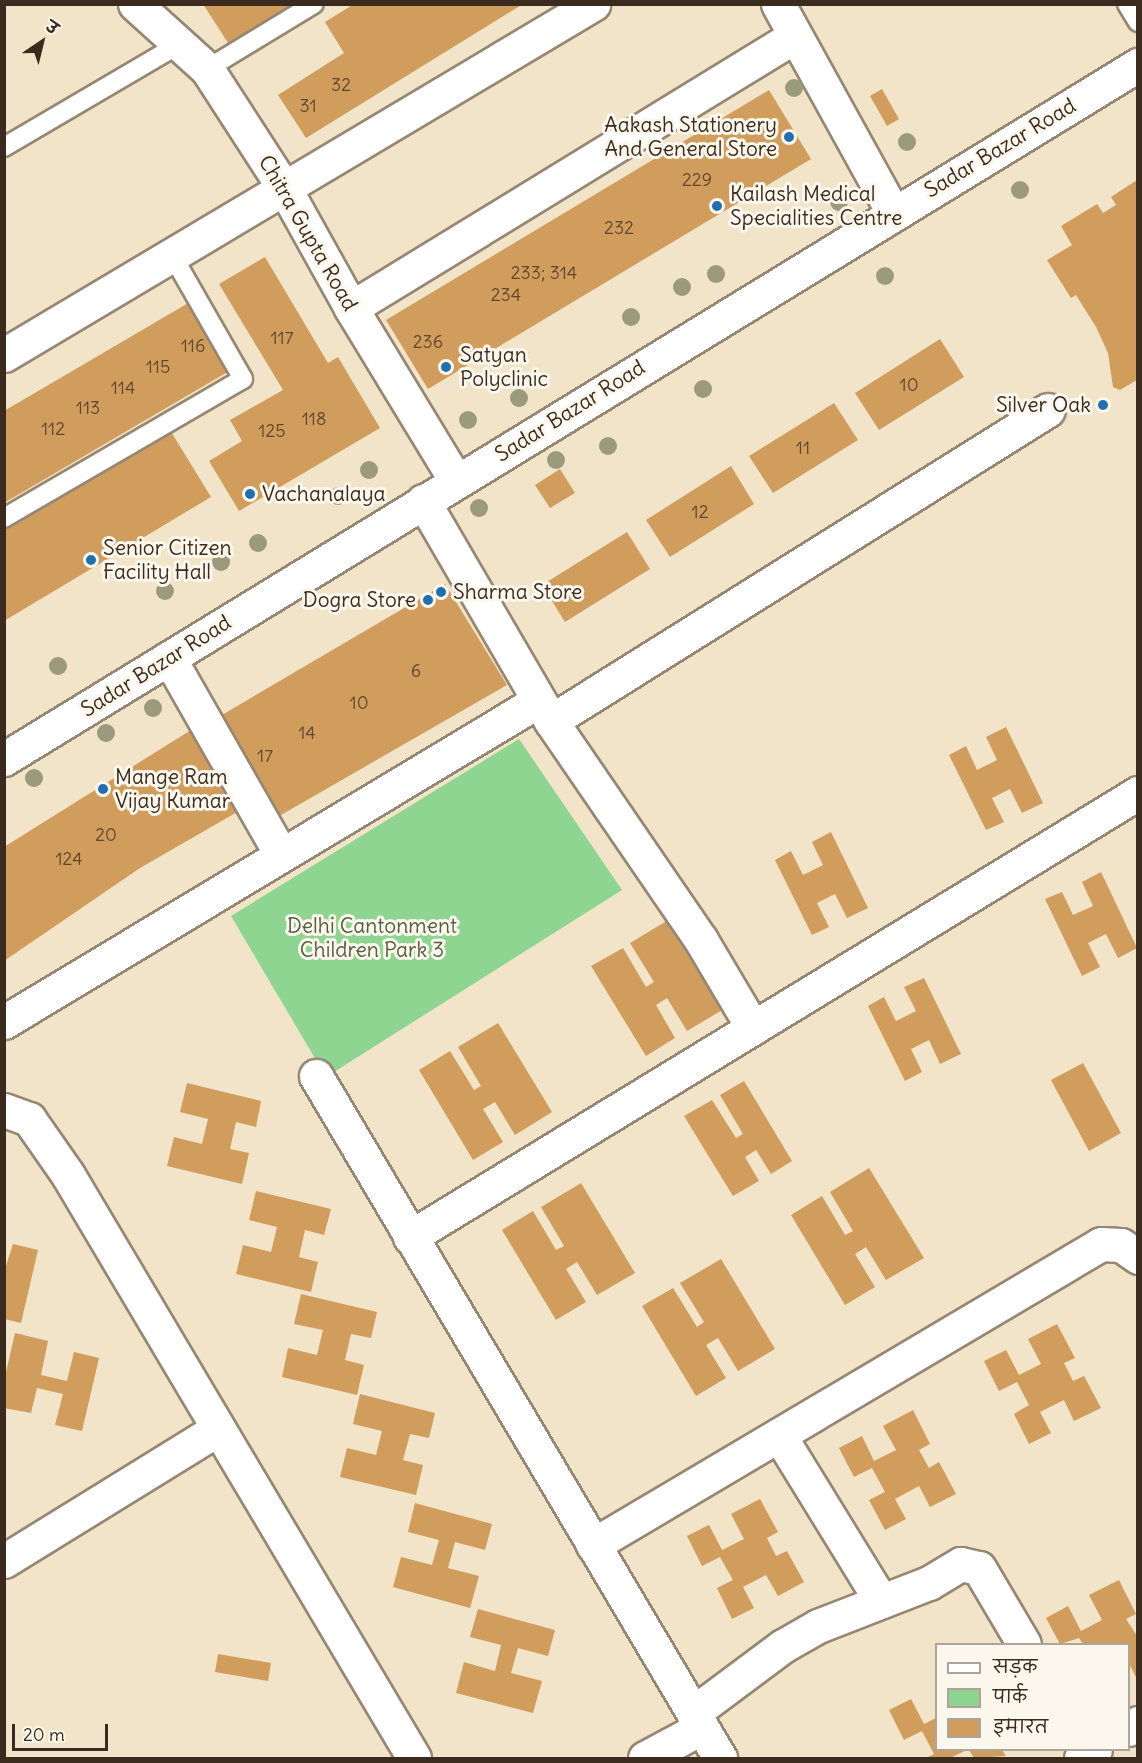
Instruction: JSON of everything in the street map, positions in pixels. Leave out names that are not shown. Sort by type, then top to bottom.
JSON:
[{"type":"street","name":"Chitra Gupta Road","points":[[135,4],[181,43],[207,69],[286,191],[351,308],[456,481]]},
{"type":"street","points":[[4,355],[286,191],[593,4]]},
{"type":"street","points":[[778,4],[893,212]]},
{"type":"street","points":[[351,308],[795,36]]},
{"type":"street","name":"Sadar Bazar Road","points":[[4,759],[893,212],[1137,65]]},
{"type":"street","points":[[4,1022],[281,854],[545,711],[1048,410]]},
{"type":"street","points":[[423,501],[545,711],[701,940],[753,1028]]},
{"type":"street","points":[[169,658],[281,854]]},
{"type":"street","points":[[410,1237],[1137,793]]},
{"type":"street","points":[[316,1076],[720,1758]]},
{"type":"street","points":[[4,1110],[29,1119],[69,1175],[414,1758]]},
{"type":"street","points":[[593,1545],[1101,1244],[1121,1245],[1137,1257]]},
{"type":"street","points":[[4,1562],[218,1429]]},
{"type":"street","points":[[779,1435],[881,1601]]},
{"type":"street","points":[[645,1758],[697,1720],[783,1646],[818,1626],[928,1582],[961,1563],[971,1563],[989,1582],[1023,1643]]},
{"type":"lane","points":[[207,69],[314,4]]},
{"type":"lane","points":[[1127,4],[1137,22]]},
{"type":"lane","points":[[4,147],[181,43]]},
{"type":"lane","points":[[4,518],[243,379],[173,257]]},
{"type":"green space","name":"Delhi Cantonment Children Park 3","points":[[519,739],[622,890],[326,1077],[231,916]]},
{"type":"building","points":[[203,4],[292,4],[230,46]]},
{"type":"building","points":[[354,4],[523,4],[306,138],[278,95],[344,53],[325,22]]},
{"type":"building","points":[[882,89],[899,119],[887,126],[870,96]]},
{"type":"building","points":[[769,90],[811,159],[428,389],[386,320]]},
{"type":"building","points":[[1137,180],[1137,380],[1120,390],[1113,387],[1108,353],[1096,327],[1076,295],[1071,298],[1047,260],[1072,245],[1061,226],[1097,204],[1103,213],[1116,205],[1111,197]]},
{"type":"building","points":[[265,257],[328,363],[338,357],[380,428],[239,511],[209,461],[242,441],[230,420],[283,390],[219,284]]},
{"type":"building","points":[[190,302],[231,370],[4,503],[4,411]]},
{"type":"building","points":[[940,339],[964,377],[879,430],[855,393]]},
{"type":"building","points":[[834,403],[858,440],[773,493],[749,456]]},
{"type":"building","points":[[170,430],[211,497],[4,621],[4,529]]},
{"type":"building","points":[[731,466],[754,504],[670,557],[646,520]]},
{"type":"building","points":[[560,469],[575,493],[550,508],[535,485]]},
{"type":"building","points":[[627,532],[650,569],[565,622],[542,585]]},
{"type":"building","points":[[445,584],[507,685],[274,819],[215,719]]},
{"type":"building","points":[[1006,727],[1043,803],[1022,813],[1010,789],[992,798],[1004,822],[986,830],[949,755],[966,746],[977,770],[997,760],[986,737]]},
{"type":"building","points":[[191,730],[239,811],[140,868],[4,961],[4,847]]},
{"type":"building","points":[[831,832],[868,908],[847,918],[835,894],[817,903],[829,927],[812,935],[775,860],[791,851],[803,875],[823,865],[812,842]]},
{"type":"building","points":[[1101,872],[1137,948],[1118,958],[1106,934],[1088,943],[1100,967],[1082,976],[1045,899],[1062,892],[1073,915],[1093,906],[1082,882]]},
{"type":"building","points":[[670,919],[724,1009],[687,1031],[667,998],[656,1005],[675,1038],[646,1056],[591,966],[623,948],[646,987],[654,982],[630,943]]},
{"type":"building","points":[[924,978],[961,1054],[940,1064],[929,1040],[911,1049],[922,1072],[905,1081],[868,1006],[884,997],[896,1021],[916,1011],[904,987]]},
{"type":"building","points":[[498,1023],[552,1112],[515,1135],[495,1102],[483,1109],[503,1142],[473,1160],[419,1070],[450,1051],[474,1090],[481,1086],[458,1047]]},
{"type":"building","points":[[1083,1063],[1121,1133],[1089,1151],[1051,1080]]},
{"type":"building","points":[[744,1081],[792,1161],[771,1174],[756,1150],[745,1157],[759,1181],[733,1196],[684,1116],[712,1100],[736,1138],[743,1134],[720,1095]]},
{"type":"building","points":[[187,1083],[261,1101],[256,1127],[236,1122],[230,1149],[249,1153],[242,1184],[167,1166],[174,1137],[202,1144],[208,1119],[180,1112]]},
{"type":"building","points":[[869,1168],[924,1258],[886,1280],[866,1247],[855,1254],[875,1287],[845,1305],[791,1215],[822,1196],[845,1235],[853,1231],[830,1192]]},
{"type":"building","points":[[581,1183],[635,1273],[597,1295],[577,1262],[566,1269],[586,1302],[556,1320],[502,1230],[533,1211],[556,1250],[564,1246],[541,1207]]},
{"type":"building","points":[[256,1191],[331,1209],[324,1235],[305,1230],[299,1257],[318,1262],[311,1292],[236,1274],[243,1245],[271,1252],[277,1227],[249,1220]]},
{"type":"building","points":[[13,1244],[38,1250],[21,1323],[4,1319],[4,1272]]},
{"type":"building","points":[[721,1259],[775,1349],[738,1371],[718,1338],[706,1345],[726,1378],[696,1396],[642,1306],[673,1288],[697,1327],[704,1322],[680,1283]]},
{"type":"building","points":[[301,1294],[377,1312],[371,1338],[351,1334],[345,1360],[364,1365],[357,1395],[282,1377],[288,1348],[317,1355],[323,1330],[294,1324]]},
{"type":"building","points":[[1057,1324],[1075,1358],[1064,1363],[1073,1381],[1084,1376],[1101,1408],[1074,1421],[1064,1400],[1040,1412],[1051,1433],[1029,1444],[1014,1414],[1029,1405],[1017,1382],[999,1391],[984,1361],[1006,1350],[1019,1375],[1041,1364],[1028,1339]]},
{"type":"building","points":[[15,1333],[48,1341],[41,1375],[67,1381],[74,1352],[99,1358],[82,1431],[55,1425],[63,1394],[37,1388],[31,1413],[4,1408],[4,1381]]},
{"type":"building","points":[[360,1394],[435,1413],[429,1438],[410,1434],[403,1460],[423,1465],[416,1495],[340,1477],[347,1448],[376,1455],[382,1431],[353,1424]]},
{"type":"building","points":[[913,1410],[930,1444],[919,1450],[929,1468],[939,1462],[956,1494],[930,1507],[919,1486],[895,1499],[906,1519],[885,1530],[869,1500],[885,1492],[872,1468],[854,1477],[839,1448],[862,1436],[874,1461],[896,1450],[883,1426]]},
{"type":"building","points":[[760,1499],[778,1532],[767,1538],[776,1556],[787,1551],[804,1582],[778,1596],[766,1575],[743,1587],[754,1608],[732,1619],[717,1588],[733,1580],[720,1557],[702,1566],[687,1536],[709,1525],[722,1550],[744,1539],[731,1514]]},
{"type":"building","points":[[415,1503],[492,1524],[485,1550],[455,1542],[448,1568],[479,1576],[470,1608],[393,1587],[401,1557],[432,1565],[439,1540],[408,1532]]},
{"type":"building","points":[[1119,1580],[1136,1614],[1126,1619],[1137,1636],[1136,1677],[1130,1666],[1130,1643],[1082,1643],[1079,1638],[1059,1643],[1046,1618],[1068,1606],[1081,1631],[1102,1620],[1089,1595]]},
{"type":"building","points":[[478,1609],[555,1630],[548,1656],[518,1648],[511,1673],[542,1681],[533,1713],[456,1693],[464,1662],[495,1671],[501,1645],[470,1637]]},
{"type":"building","points":[[218,1654],[271,1663],[268,1681],[215,1672]]},
{"type":"building","points":[[911,1699],[924,1724],[935,1718],[935,1751],[965,1751],[950,1758],[926,1758],[934,1754],[922,1731],[904,1740],[889,1710]]},
{"type":"building","points":[[970,1751],[1003,1751],[1006,1756],[974,1758]]},
{"type":"place","name":"Aakash Stationery And General Store","points":[[789,137]]},
{"type":"place","name":"Kailash Medical Specialities Centre","points":[[717,206]]},
{"type":"place","name":"Satyan Polyclinic","points":[[446,367]]},
{"type":"place","name":"Silver Oak","points":[[1103,405]]},
{"type":"place","name":"Vachanalaya","points":[[250,494]]},
{"type":"place","name":"Senior Citizen Facility Hall","points":[[91,560]]},
{"type":"place","name":"Sharma Store","points":[[441,592]]},
{"type":"place","name":"Dogra Store","points":[[428,600]]},
{"type":"place","name":"Mange Ram Vijay Kumar","points":[[103,789]]}]
